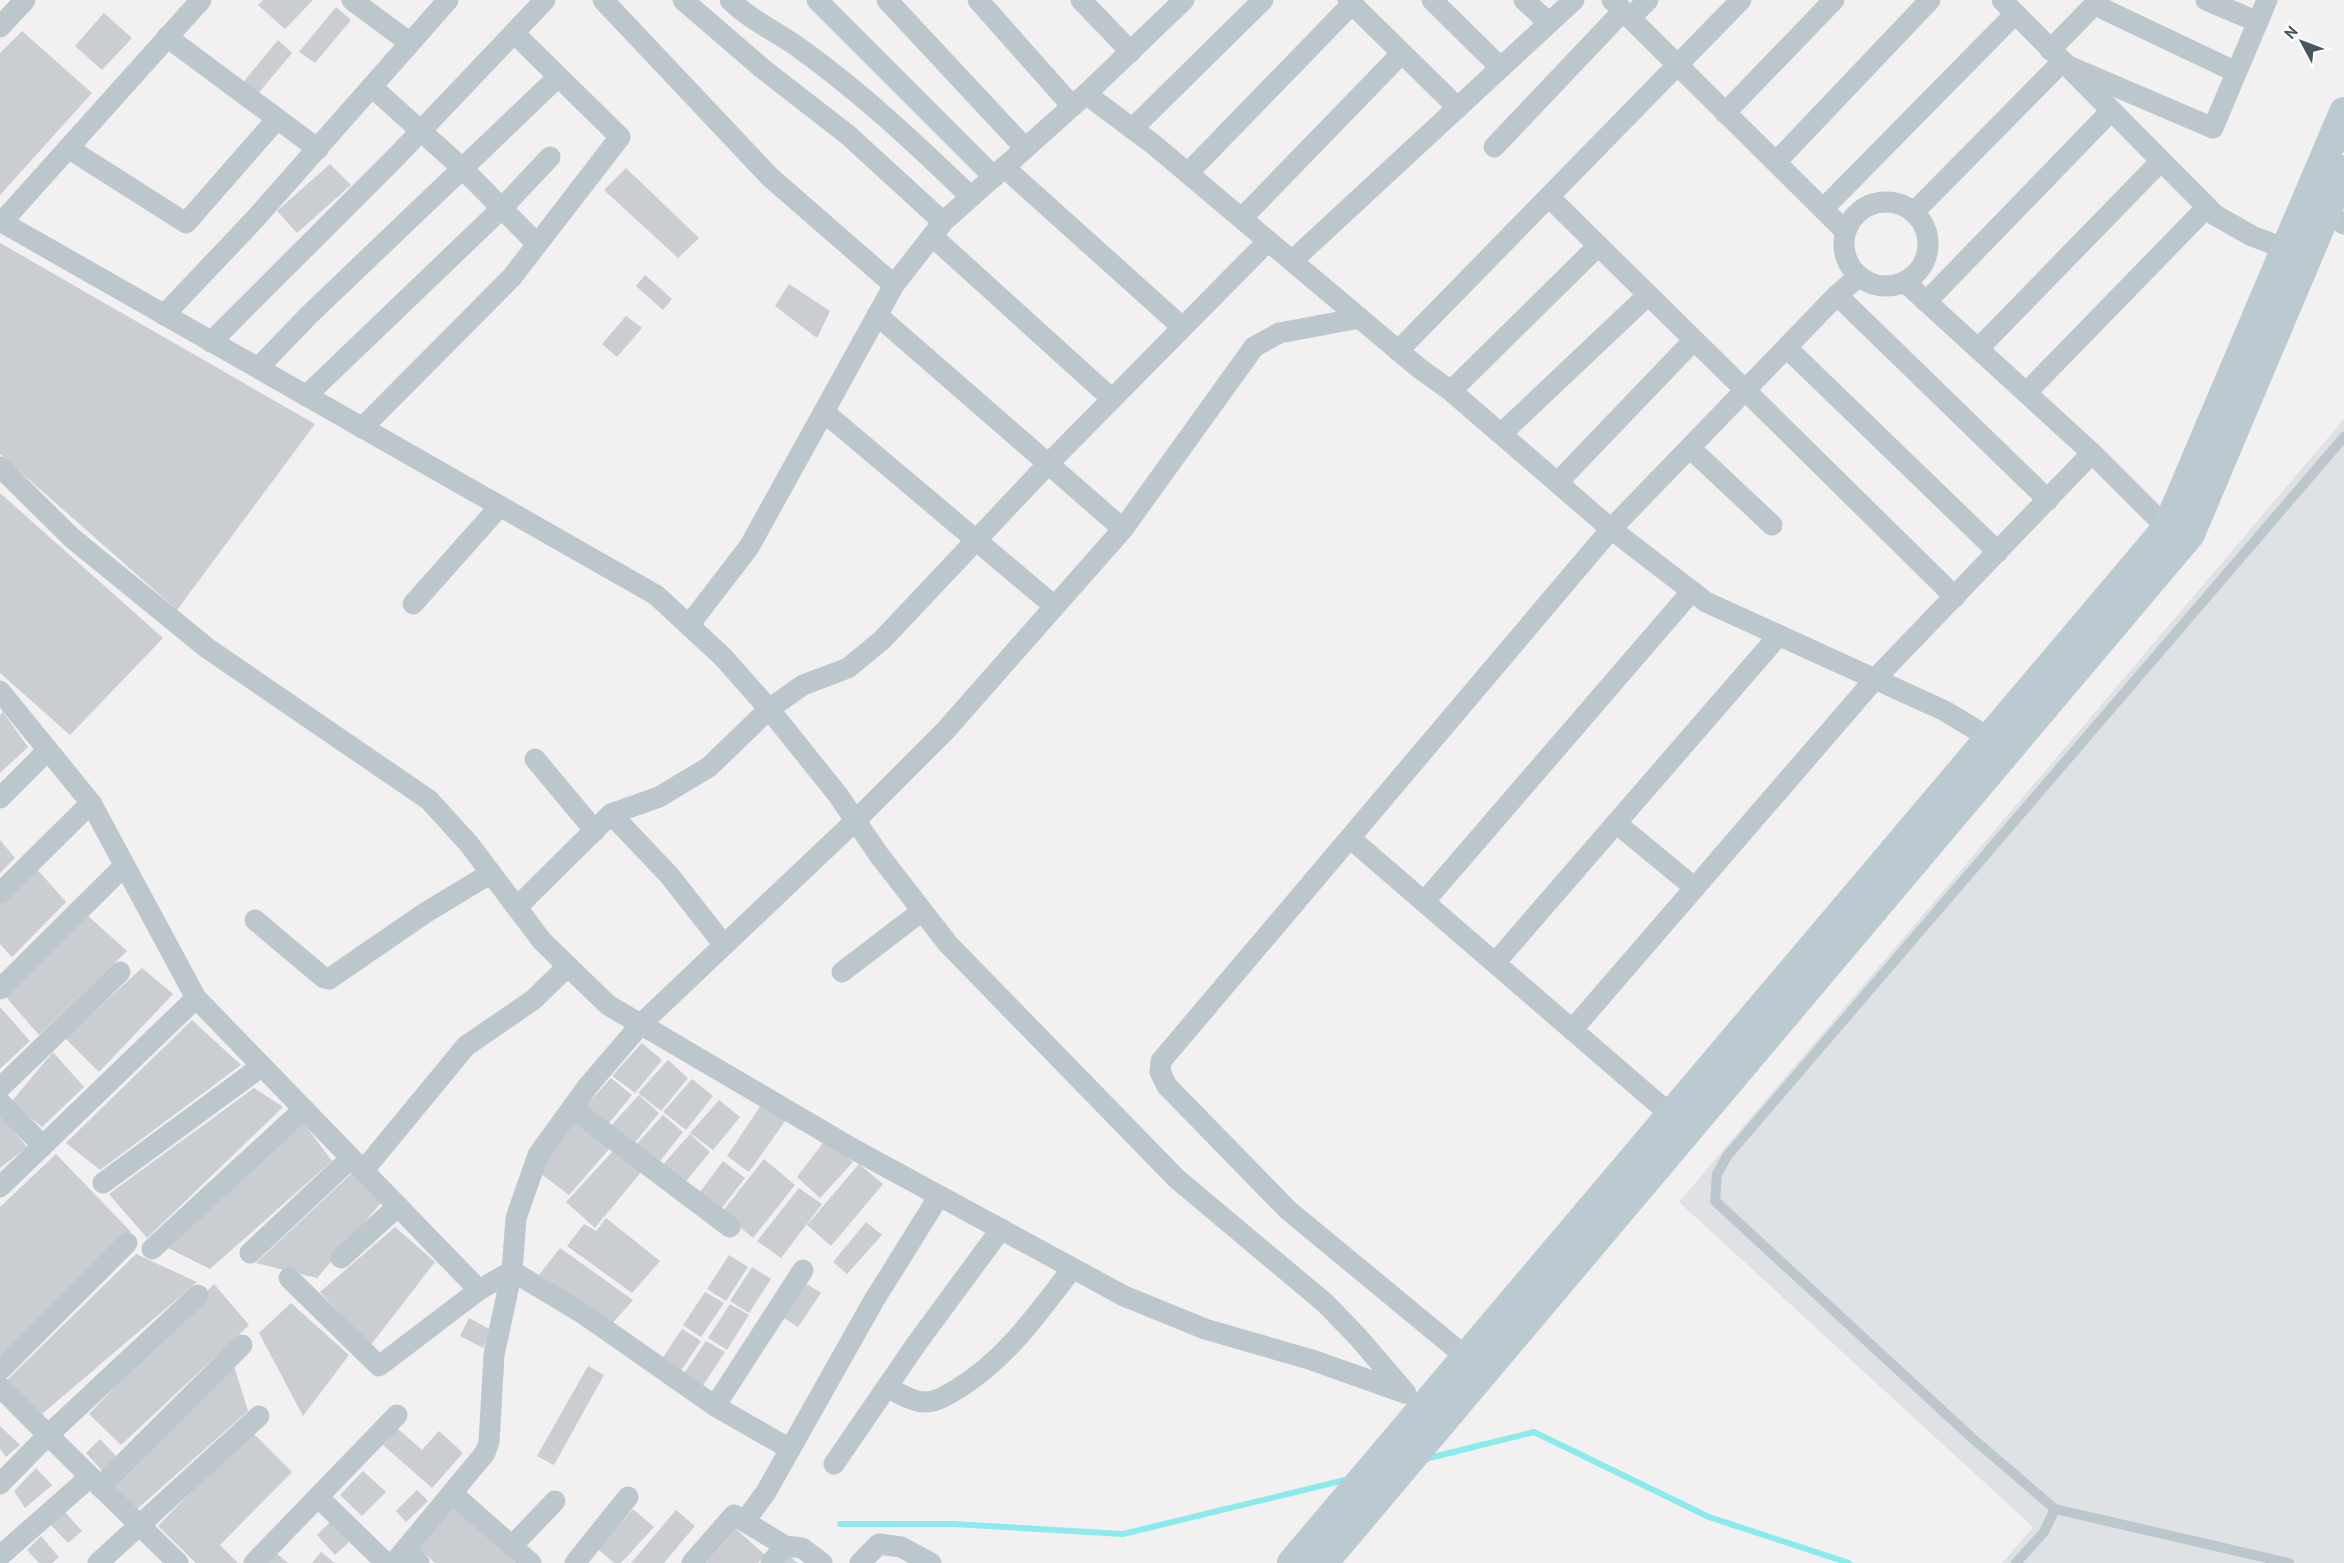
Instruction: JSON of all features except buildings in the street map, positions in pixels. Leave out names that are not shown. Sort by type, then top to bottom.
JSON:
[{"type":"street","points":[[0,27],[25,0]]},
{"type":"street","points":[[201,0],[1,221],[656,595],[723,657],[769,709],[948,944],[1177,1179],[1324,1303],[1357,1336],[1424,1413]]},
{"type":"street","points":[[352,0],[410,43]]},
{"type":"street","points":[[164,315],[318,149],[448,0]]},
{"type":"street","points":[[211,342],[420,132],[545,0]]},
{"type":"street","points":[[603,0],[770,177],[894,285]]},
{"type":"street","points":[[684,0],[763,69],[848,135],[938,229],[1112,399]]},
{"type":"street","points":[[730,0],[743,13],[801,49],[890,120],[971,197]]},
{"type":"street","points":[[817,0],[999,172],[1182,327]]},
{"type":"street","points":[[887,0],[1025,148]]},
{"type":"street","points":[[978,0],[1079,100],[1132,129],[1188,173],[1398,351],[1451,391],[1611,529],[1706,602],[1945,711],[1999,744]]},
{"type":"street","points":[[1081,0],[1131,52]]},
{"type":"street","points":[[689,625],[749,547],[894,285],[938,229],[1131,52],[1184,0]]},
{"type":"street","points":[[1132,129],[1263,0]]},
{"type":"street","points":[[1432,0],[1501,68]]},
{"type":"street","points":[[1524,0],[1549,23]]},
{"type":"street","points":[[1292,261],[1574,0]]},
{"type":"street","points":[[1494,147],[1622,10],[1647,0]]},
{"type":"street","points":[[1398,351],[1741,0]]},
{"type":"street","points":[[1725,113],[1834,0]]},
{"type":"street","points":[[1776,162],[1930,0]]},
{"type":"street","points":[[2206,0],[2258,22]]},
{"type":"street","points":[[2055,57],[2213,128],[2267,0]]},
{"type":"street","points":[[1188,173],[1350,2],[1458,108]]},
{"type":"street","points":[[1914,212],[2055,57],[2097,3],[2236,72]]},
{"type":"street","points":[[1823,209],[2008,7],[2055,57],[2215,215],[2252,236],[2296,253]]},
{"type":"street","points":[[1622,10],[1845,231]]},
{"type":"street","points":[[362,428],[512,277],[620,137],[514,33]]},
{"type":"street","points":[[167,37],[318,149]]},
{"type":"street","points":[[1242,218],[1402,53]]},
{"type":"street","points":[[258,368],[309,315],[558,77]]},
{"type":"street","points":[[372,87],[462,168],[537,244]]},
{"type":"street","points":[[1926,302],[2110,112]]},
{"type":"street","points":[[1323,1563],[1367,1492],[1466,1357],[1671,1115],[1999,744],[2190,534],[2296,253],[2344,112]]},
{"type":"street","points":[[68,148],[186,223],[277,119]]},
{"type":"street","points":[[306,396],[502,208],[550,157]]},
{"type":"street","points":[[1978,349],[2160,162]]},
{"type":"street","points":[[1424,1413],[1999,744],[2167,528],[2296,253],[2335,218],[2344,170]]},
{"type":"street","points":[[1549,197],[1955,597]]},
{"type":"street","points":[[1892,202],[1914,212],[1925,225],[1929,241],[1927,258],[1919,272],[1906,283],[1881,286],[1873,285],[1858,277],[1848,264],[1844,248],[1845,231],[1854,217],[1867,206],[1892,202]]},
{"type":"street","points":[[2026,393],[2206,207]]},
{"type":"street","points":[[517,907],[611,814],[659,797],[709,767],[769,709],[803,685],[848,668],[882,640],[1048,464],[1268,241]]},
{"type":"street","points":[[1451,391],[1598,246]]},
{"type":"street","points":[[1466,1357],[1288,1210],[1167,1086],[1160,1072],[1161,1061],[1181,1034],[1611,529],[1788,349],[1837,295],[1858,277]]},
{"type":"street","points":[[1906,283],[2092,453],[2167,528]]},
{"type":"street","points":[[1501,434],[1648,295]]},
{"type":"street","points":[[1837,295],[2048,500]]},
{"type":"street","points":[[877,315],[1123,529]]},
{"type":"street","points":[[406,1559],[485,1454],[489,1442],[494,1355],[512,1271],[516,1218],[538,1155],[572,1108],[641,1024],[855,821],[945,730],[1053,605],[1123,529],[1254,347],[1279,333],[1360,318]]},
{"type":"street","points":[[1558,482],[1694,340]]},
{"type":"street","points":[[1788,349],[1998,552]]},
{"type":"street","points":[[824,412],[1053,605]]},
{"type":"street","points":[[1690,448],[1772,525]]},
{"type":"street","points":[[1572,1030],[1875,679],[2092,453]]},
{"type":"street","points":[[0,467],[72,538],[207,648],[429,800],[469,844],[542,941],[608,1005],[855,1150],[1124,1296],[1204,1329],[1312,1360],[1424,1413]]},
{"type":"street","points":[[413,604],[500,507]]},
{"type":"street","points":[[1424,902],[1692,591]]},
{"type":"street","points":[[1495,963],[1779,635]]},
{"type":"street","points":[[1,693],[91,803],[196,998],[479,1290]]},
{"type":"street","points":[[0,798],[48,750]]},
{"type":"street","points":[[535,759],[595,831]]},
{"type":"street","points":[[0,893],[91,803]]},
{"type":"street","points":[[611,814],[669,875],[724,945]]},
{"type":"street","points":[[1616,823],[1695,888]]},
{"type":"street","points":[[1350,838],[1671,1115]]},
{"type":"street","points":[[0,989],[124,866]]},
{"type":"street","points":[[255,920],[324,978],[329,979],[425,913],[491,873]]},
{"type":"street","points":[[843,972],[922,911]]},
{"type":"street","points":[[250,1253],[357,1164],[456,1056],[483,1032],[533,1000],[568,966]]},
{"type":"street","points":[[0,1088],[120,972]]},
{"type":"street","points":[[0,1187],[196,998]]},
{"type":"street","points":[[103,1184],[262,1066]]},
{"type":"street","points":[[0,1102],[43,1146]]},
{"type":"street","points":[[572,1108],[730,1227]]},
{"type":"street","points":[[152,1250],[304,1109]]},
{"type":"street","points":[[745,1521],[766,1492],[873,1302],[939,1196]]},
{"type":"street","points":[[341,1258],[398,1206]]},
{"type":"street","points":[[834,1464],[1001,1229]]},
{"type":"street","points":[[0,1370],[127,1243]]},
{"type":"street","points":[[887,1387],[915,1400],[927,1402],[943,1398],[970,1381],[1016,1342],[1072,1269]]},
{"type":"street","points":[[715,1406],[803,1270]]},
{"type":"street","points":[[289,1278],[379,1366],[479,1290],[512,1271]]},
{"type":"street","points":[[512,1271],[582,1313],[715,1406],[790,1449]]},
{"type":"street","points":[[0,1485],[48,1435],[198,1295]]},
{"type":"street","points":[[0,1556],[95,1482],[242,1345]]},
{"type":"street","points":[[0,1387],[178,1563]]},
{"type":"street","points":[[254,1563],[397,1415]]},
{"type":"street","points":[[99,1563],[259,1416]]},
{"type":"street","points":[[1292,1563],[1367,1492]]},
{"type":"street","points":[[453,1494],[531,1563]]},
{"type":"street","points":[[318,1497],[386,1563]]},
{"type":"street","points":[[575,1563],[628,1497]]},
{"type":"street","points":[[512,1546],[555,1500]]},
{"type":"street","points":[[692,1563],[734,1515],[785,1546],[802,1548],[822,1563]]},
{"type":"street","points":[[860,1563],[879,1544],[901,1547],[931,1563]]},
{"type":"street","points":[[771,1563],[785,1546]]},
{"type":"lane","points":[[2289,1563],[2055,1509],[1971,1437],[1715,1202],[1717,1174],[1735,1147],[2344,437]]},
{"type":"lane","points":[[2016,1563],[2044,1532],[2055,1509]]},
{"type":"shaded area","points":[[2344,419],[2344,1563],[2002,1563],[2033,1527],[1679,1202]]},
{"type":"waterway","points":[[1425,1459],[1534,1432],[1709,1517],[1849,1563]]},
{"type":"waterway","points":[[840,1524],[954,1524],[1123,1534],[1349,1479]]}]
